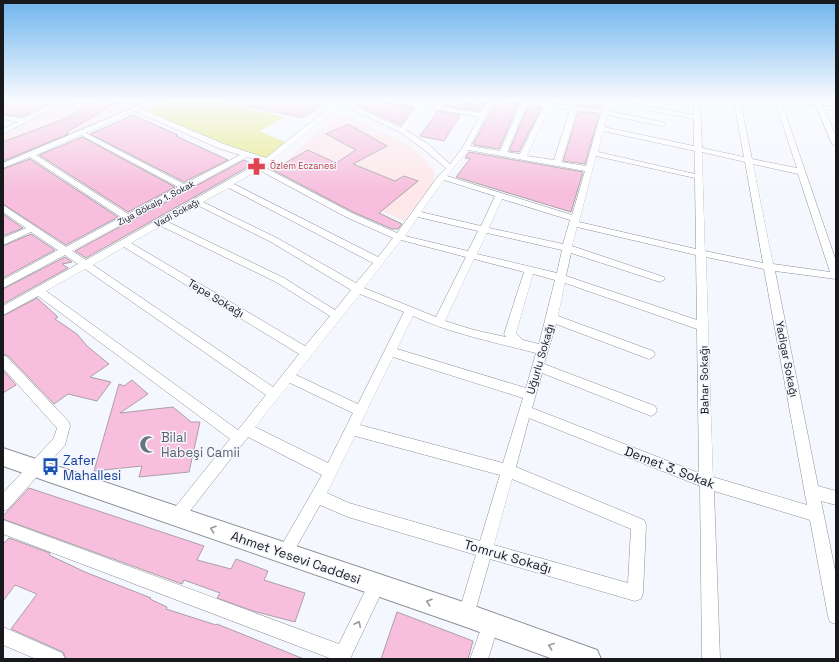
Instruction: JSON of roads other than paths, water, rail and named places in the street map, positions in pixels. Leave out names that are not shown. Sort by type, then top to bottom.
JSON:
[{"type":"street","points":[[3,166],[80,132],[185,188]]},
{"type":"street","points":[[188,132],[220,146],[268,161]]},
{"type":"street","name":"Vadi Sokağı","points":[[3,311],[259,167],[284,150],[303,132]]},
{"type":"street","points":[[403,132],[425,146],[451,168]]},
{"type":"street","points":[[177,516],[399,237],[442,177],[451,168],[466,147],[474,132]]},
{"type":"street","points":[[502,154],[512,132]]},
{"type":"street","points":[[523,157],[535,132]]},
{"type":"street","points":[[558,163],[567,132]]},
{"type":"street","name":"Uğurlu Sokağı","points":[[466,615],[552,318],[567,248],[599,132]]},
{"type":"street","points":[[618,132],[802,172]]},
{"type":"street","name":"Bahar Sokağı","points":[[697,132],[711,659]]},
{"type":"street","name":"Yadigar Sokağı","points":[[743,132],[836,616]]},
{"type":"street","points":[[442,177],[500,195],[575,222],[701,254],[769,268],[836,276],[788,132]]},
{"type":"street","points":[[830,132],[836,144]]},
{"type":"street","points":[[466,147],[589,169]]},
{"type":"street","points":[[593,153],[699,177]]},
{"type":"street","points":[[30,154],[128,218]]},
{"type":"street","name":"Ziya Gökalp 1. Sokak","points":[[3,284],[247,154]]},
{"type":"street","points":[[259,167],[349,215],[399,237],[561,278],[702,326]]},
{"type":"street","points":[[228,184],[379,262]]},
{"type":"street","points":[[438,323],[472,256],[483,229],[500,195]]},
{"type":"street","points":[[197,202],[274,240],[358,289],[438,323],[474,334],[543,350]]},
{"type":"street","points":[[3,208],[274,394]]},
{"type":"street","points":[[416,214],[567,248],[660,279]]},
{"type":"street","points":[[160,222],[280,280],[337,316]]},
{"type":"street","points":[[3,242],[32,228]]},
{"type":"street","name":"Tepe Sokağı","points":[[124,243],[307,353]]},
{"type":"street","points":[[519,344],[510,334],[529,270]]},
{"type":"street","points":[[39,290],[243,433],[331,472]]},
{"type":"street","points":[[285,553],[331,472],[391,352],[410,310]]},
{"type":"street","points":[[552,318],[649,354]]},
{"type":"street","points":[[391,352],[530,395]]},
{"type":"street","points":[[3,360],[64,426],[60,441],[3,504]]},
{"type":"street","points":[[538,367],[651,410]]},
{"type":"street","points":[[289,377],[361,411]]},
{"type":"street","name":"Demet 3. Sokak","points":[[525,411],[706,482],[817,515]]},
{"type":"street","points":[[352,429],[508,470]]},
{"type":"street","name":"Ahmet Yesevi Caddesi","points":[[3,457],[466,615],[586,659]]},
{"type":"street","name":"Tomruk Sokağı","points":[[317,496],[348,510],[635,593],[639,526],[508,470]]},
{"type":"street","points":[[812,491],[836,498]]},
{"type":"street","points":[[3,527],[342,657],[377,585]]},
{"type":"street","points":[[479,659],[491,624]]},
{"type":"street","points":[[3,636],[56,659]]},
{"type":"place","name":"Özlem Eczanesi","points":[[257,166]]},
{"type":"place","name":"Bilal Habeşi Camii","points":[[148,444]]},
{"type":"place","name":"Zafer Mahallesi","points":[[50,467]]}]
